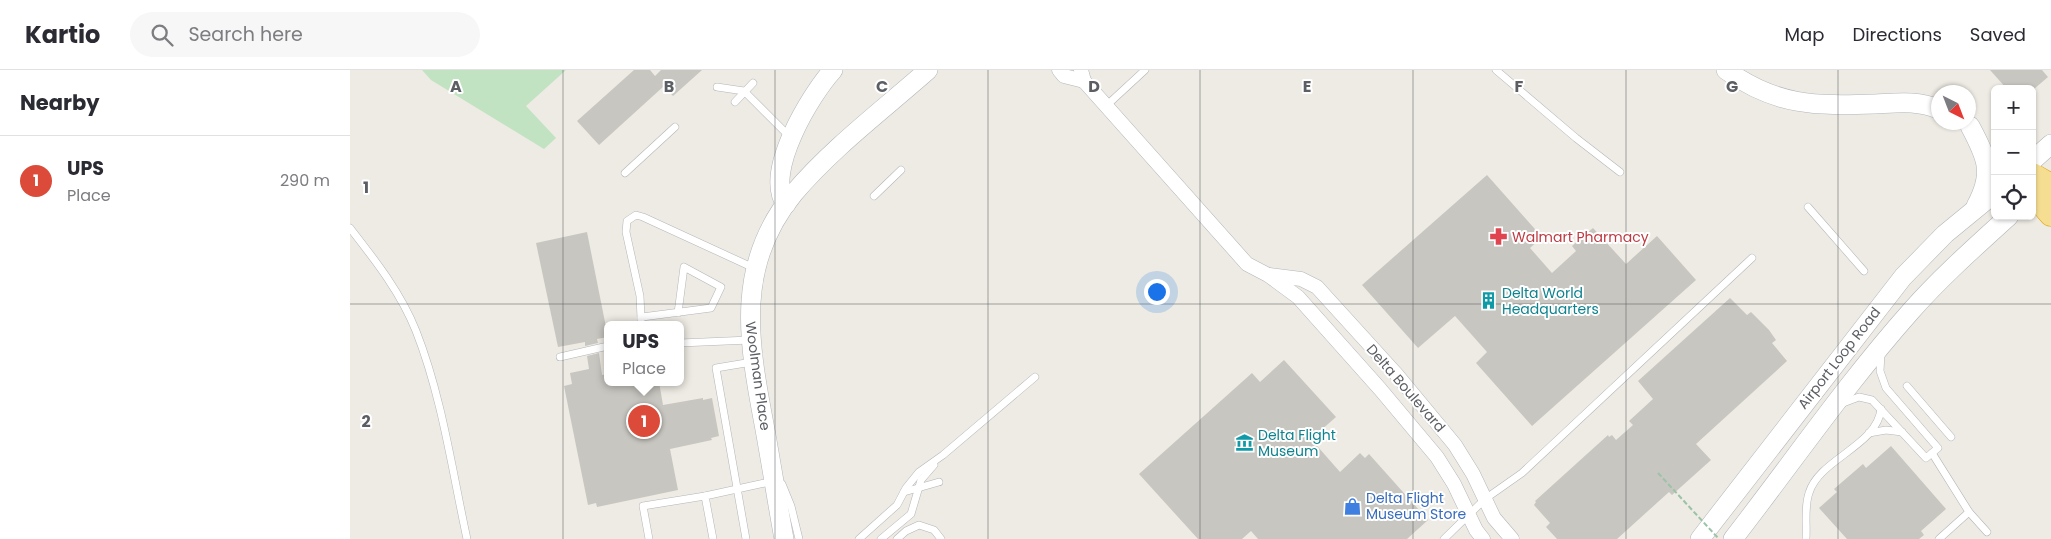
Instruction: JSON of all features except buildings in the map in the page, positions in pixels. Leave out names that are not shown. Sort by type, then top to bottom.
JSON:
[{"type":"highway","points":[[2040,186],[2051,214]]},
{"type":"main road","points":[[786,204],[782,199],[780,186],[791,137],[806,106],[833,70]]},
{"type":"main road","name":"Woolman Place","points":[[784,539],[753,362],[751,340],[751,295],[765,242],[786,204],[826,160],[928,70]]},
{"type":"main road","points":[[1726,70],[1744,82],[1780,99],[1826,106],[1910,102],[1931,107]]},
{"type":"main road","points":[[1970,130],[1985,161],[1988,178],[1985,189],[1973,211]]},
{"type":"main road","points":[[1974,130],[1991,144]]},
{"type":"main road","points":[[2036,157],[2051,144]]},
{"type":"main road","name":"Airport Loop Road","points":[[1700,539],[1891,291],[1945,234],[1991,196]]},
{"type":"main road","name":"Airport Loop Road","points":[[1733,539],[1883,344],[1953,267],[2005,220]]},
{"type":"street","name":"Delta Boulevard","points":[[1059,70],[1064,76],[1082,76],[1106,106],[1246,264],[1268,275],[1298,298],[1437,457],[1454,484],[1476,530],[1483,539]]},
{"type":"street","name":"Delta Boulevard","points":[[1268,275],[1301,280],[1317,288],[1397,375],[1455,444],[1473,474],[1494,518],[1512,539]]},
{"type":"lane","points":[[1106,106],[1145,70]]},
{"type":"lane","points":[[1496,70],[1576,138],[1620,172]]},
{"type":"lane","points":[[735,102],[753,83]]},
{"type":"lane","points":[[717,87],[744,92],[791,137]]},
{"type":"lane","points":[[625,174],[675,127]]},
{"type":"lane","points":[[874,196],[901,170]]},
{"type":"lane","points":[[1808,207],[1864,271]]},
{"type":"lane","points":[[678,313],[684,267],[720,287],[711,308],[641,321],[640,296],[626,232],[627,221],[636,215],[757,270]]},
{"type":"lane","points":[[350,228],[384,274],[416,330],[434,388],[467,539]]},
{"type":"lane","points":[[1444,539],[1485,499],[1522,473],[1752,258]]},
{"type":"lane","points":[[684,342],[751,340]]},
{"type":"lane","points":[[1883,344],[1880,361],[1882,380],[1886,388],[1938,448],[1929,456]]},
{"type":"lane","points":[[560,357],[604,347]]},
{"type":"lane","points":[[746,539],[716,368],[753,362]]},
{"type":"lane","points":[[881,539],[911,514],[921,480],[943,456],[1035,377]]},
{"type":"lane","points":[[1907,386],[1951,437]]},
{"type":"lane","points":[[1833,409],[1851,400],[1866,397],[1872,400],[1902,432],[1929,456],[1969,512],[1988,532]]},
{"type":"lane","points":[[1806,539],[1809,492],[1815,481],[1869,433],[1880,418],[1881,409]]},
{"type":"lane","points":[[1869,433],[1886,430],[1902,432]]},
{"type":"lane","points":[[768,450],[791,506],[799,539]]},
{"type":"lane","points":[[859,539],[898,505],[904,492],[919,472],[943,456]]},
{"type":"lane","points":[[649,539],[643,506],[705,496],[774,481]]},
{"type":"lane","points":[[904,492],[939,482]]},
{"type":"lane","points":[[705,496],[713,539]]},
{"type":"lane","points":[[1939,539],[1969,512]]},
{"type":"lane","points":[[897,539],[906,531],[919,525],[934,530],[941,539]]},
{"type":"path","points":[[1658,473],[1719,539]]},
{"type":"green space","points":[[422,70],[566,70],[526,106],[556,138],[544,149],[431,80]]},
{"type":"place","name":"Walmart Pharmacy","points":[[1498,237]]},
{"type":"place","name":"Delta World Headquarters","points":[[1488,301]]},
{"type":"place","name":"UPS","points":[[644,421]]},
{"type":"place","name":"Delta Flight Museum","points":[[1244,443]]},
{"type":"place","name":"Delta Flight Museum Store","points":[[1352,506]]}]
